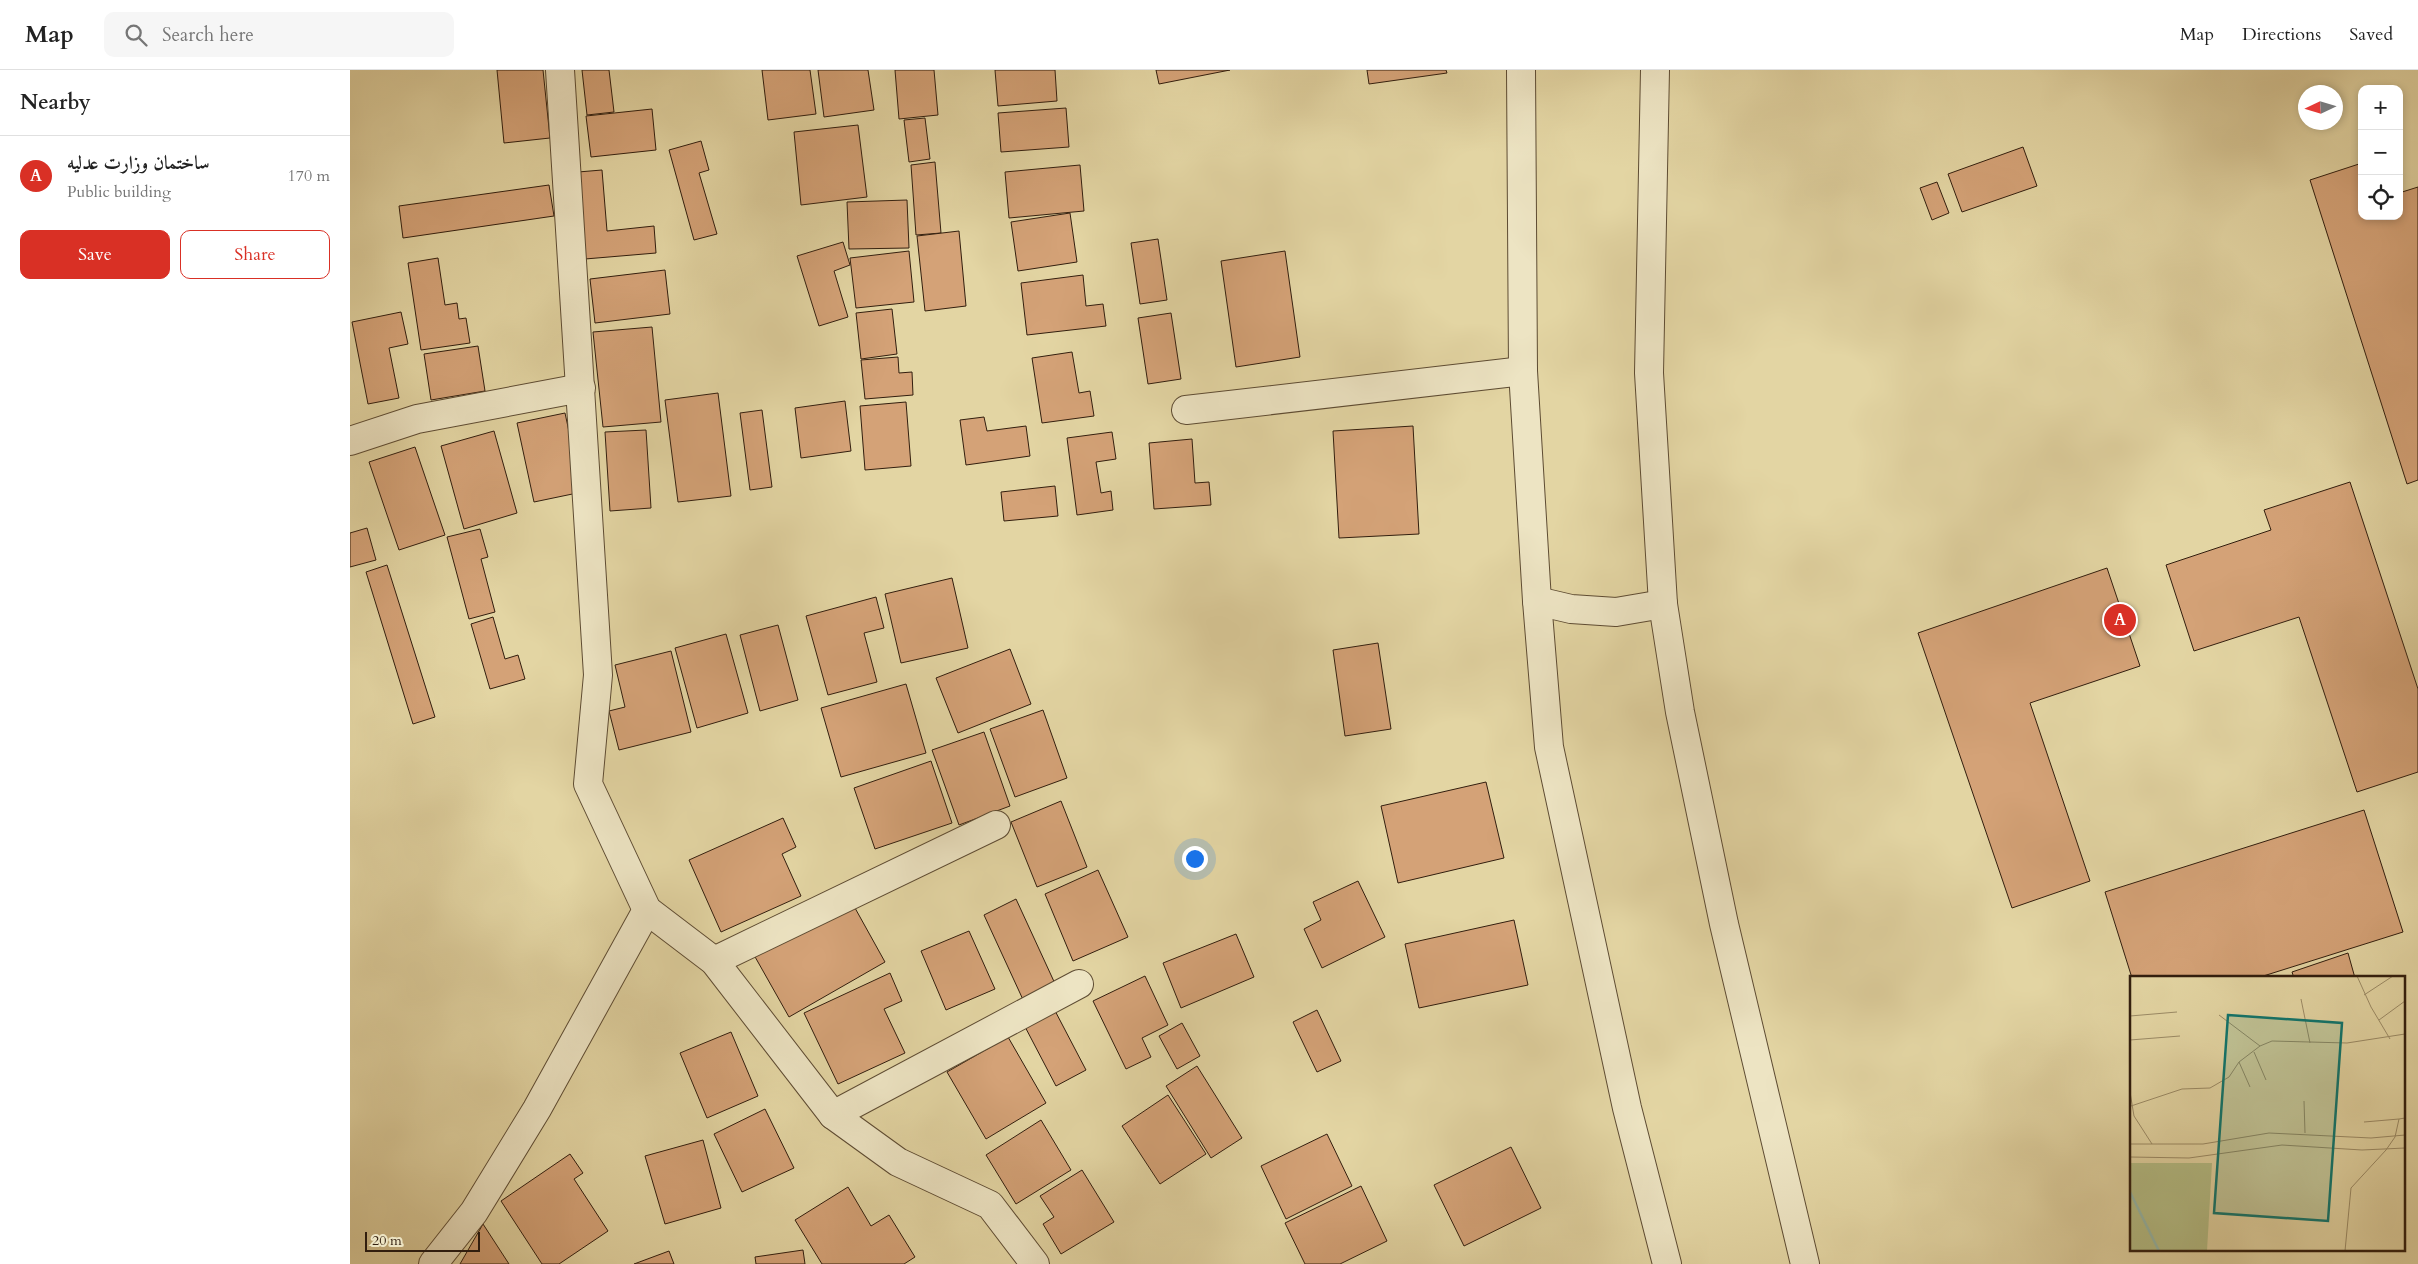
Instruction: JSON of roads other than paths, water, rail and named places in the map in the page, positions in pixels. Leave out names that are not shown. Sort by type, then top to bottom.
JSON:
[{"type":"street","points":[[560,70],[598,676],[588,784],[647,910],[714,960],[833,1115],[898,1162],[990,1205],[1036,1264]]},
{"type":"street","points":[[1521,70],[1523,371],[1537,601],[1549,747],[1628,1108],[1667,1264]]},
{"type":"street","points":[[1656,70],[1649,373],[1663,604],[1680,712],[1724,924],[1805,1264]]},
{"type":"street","points":[[1186,410],[1523,371]]},
{"type":"street","points":[[350,441],[417,419],[581,388]]},
{"type":"street","points":[[1537,601],[1571,609],[1616,612],[1663,604]]},
{"type":"street","points":[[714,960],[996,825]]},
{"type":"street","points":[[433,1264],[474,1212],[532,1117],[647,910]]},
{"type":"street","points":[[833,1115],[1080,984]]},
{"type":"place","name":"ساختمان وزارت عدلیه","points":[[2120,620]]}]
